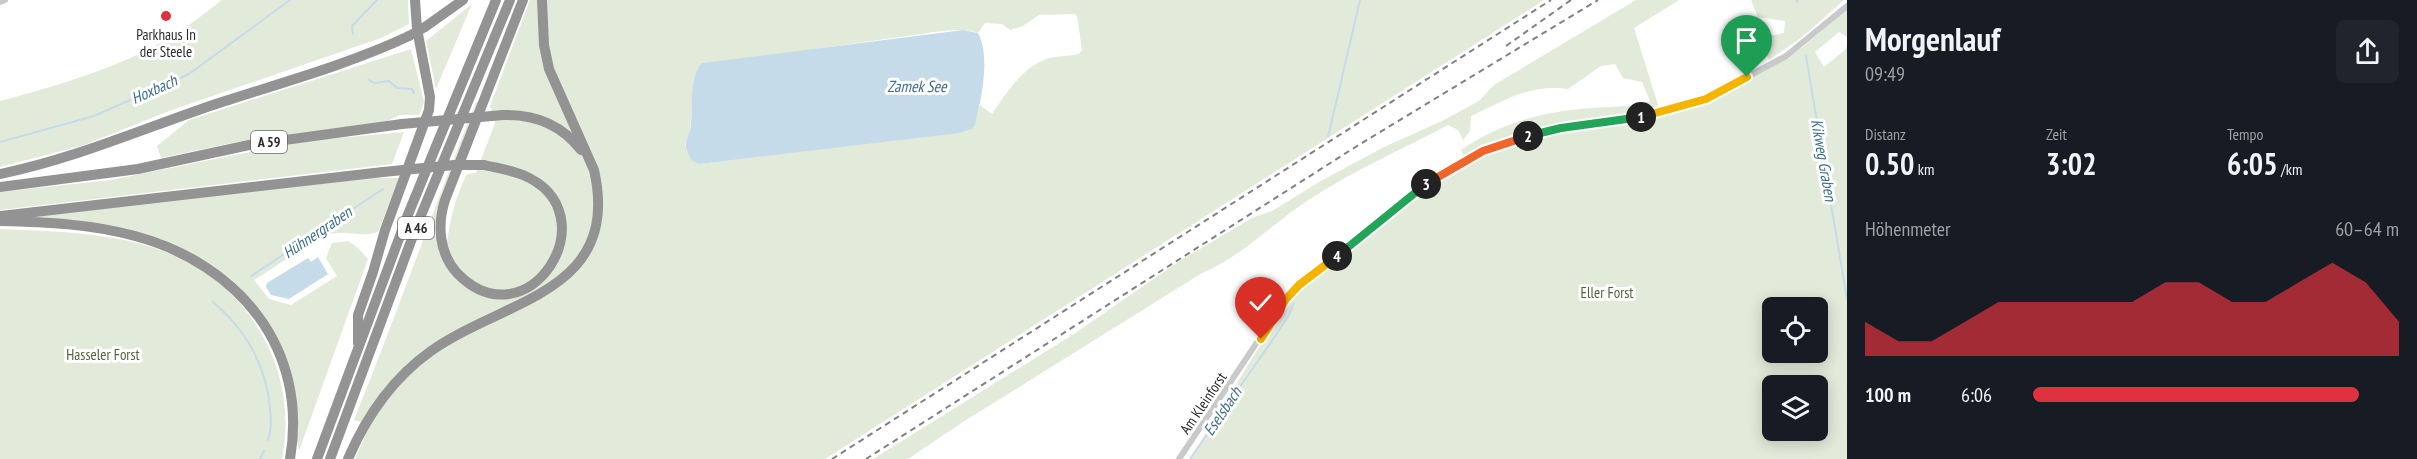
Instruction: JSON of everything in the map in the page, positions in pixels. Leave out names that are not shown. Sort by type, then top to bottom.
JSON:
[{"type":"highway","points":[[359,345],[358,315],[384,230],[429,110],[430,97],[417,29],[415,0]]},
{"type":"highway","points":[[440,16],[455,0]]},
{"type":"highway","points":[[0,174],[91,150],[156,125],[370,53],[425,27],[463,0]]},
{"type":"highway","name":"A 46","points":[[317,459],[407,217],[496,0]]},
{"type":"highway","name":"A 46","points":[[330,459],[413,235],[510,0]]},
{"type":"highway","points":[[0,216],[383,172],[454,165],[484,165],[525,175],[540,185],[551,197],[561,225],[561,245],[555,260],[544,276],[515,292],[479,290],[465,280],[446,257],[440,224],[445,200],[523,0]]},
{"type":"highway","points":[[348,459],[372,413],[390,390],[422,358],[468,329],[531,301],[557,284],[574,268],[588,248],[598,207],[597,186],[594,170],[549,69],[544,45],[542,0]]},
{"type":"highway","name":"A 59","points":[[0,187],[128,171],[249,145],[402,124],[518,114],[547,122],[573,139],[587,157]]},
{"type":"highway","points":[[0,221],[75,224],[137,236],[196,260],[231,284],[265,323],[279,350],[291,399],[290,459]]},
{"type":"street","points":[[0,2],[5,0]]},
{"type":"street","name":"Am Kleinforst","points":[[1179,459],[1286,299],[1299,285],[1422,187],[1458,164],[1512,140],[1561,128],[1642,117],[1706,99],[1793,51],[1847,6]]},
{"type":"green space","points":[[222,0],[408,0],[409,24],[381,38],[169,111],[84,145],[0,167],[0,101],[108,67],[149,49],[176,34]]},
{"type":"green space","points":[[530,0],[1544,0],[825,459],[355,459],[370,425],[354,420],[445,181],[476,102],[480,103],[437,209],[434,235],[447,241],[459,192],[467,174],[476,173],[495,123],[490,106]],"holes":[[[1075,14],[1082,50],[1079,54],[1050,58],[1032,66],[1016,81],[992,114],[980,105],[974,127],[966,131],[700,164],[685,145],[690,133],[693,88],[698,68],[940,31],[961,30],[978,33],[985,23],[1002,24],[1010,30],[1023,26],[1039,15]]]},
{"type":"green space","points":[[1636,0],[1679,0],[1634,28],[1659,108],[1542,128],[1504,139],[1464,157],[1461,150],[1482,137],[1525,120],[1568,110],[1639,106],[1650,101],[1642,82],[1623,78],[1615,64],[1601,66],[1568,89],[1529,91],[1471,116],[1470,131],[1463,140],[1458,130],[1448,125],[1324,190],[1230,258],[1202,273],[963,422],[908,459],[873,459],[1074,334],[1178,262],[1252,218],[1274,210],[1319,182],[1384,147],[1442,121],[1479,101],[1494,85]]},
{"type":"green space","points":[[1751,0],[1844,0],[1801,38],[1769,60],[1761,43],[1763,37],[1784,33],[1785,21],[1758,17]]},
{"type":"green space","points":[[472,4],[436,89],[426,41]]},
{"type":"green space","name":"Eller Forst","points":[[1847,9],[1847,37],[1839,32],[1815,52],[1824,67],[1846,49],[1847,45],[1847,459],[1190,459],[1288,300],[1432,182],[1484,152],[1538,134],[1643,118],[1706,101],[1804,46]]},
{"type":"green space","points":[[411,49],[424,102],[419,115],[400,115],[385,122],[241,141],[161,158],[157,146],[189,120]]},
{"type":"green space","points":[[404,132],[392,164],[0,210],[0,192],[111,180],[305,141]]},
{"type":"green space","points":[[372,178],[399,178],[378,232],[372,234],[337,233],[323,237],[254,280],[269,299],[291,305],[337,276],[326,258],[332,243],[348,241],[368,259],[299,451],[281,346],[261,311],[234,282],[208,262],[181,249],[17,217]]},
{"type":"green space","name":"Hasseler Forst","points":[[0,229],[76,233],[113,238],[148,246],[181,259],[212,277],[239,302],[262,335],[276,365],[285,411],[282,459],[0,459]]},
{"type":"water","name":"Zamek See","points":[[963,30],[978,33],[984,54],[982,91],[975,125],[972,129],[959,133],[700,164],[692,161],[686,145],[691,127],[693,84],[702,63]]},
{"type":"water","points":[[318,257],[328,274],[289,299],[271,295],[266,287],[267,283],[308,258],[311,262]]},
{"type":"waterway","name":"Hoxbach","points":[[0,142],[94,116],[189,74],[290,0]]},
{"type":"waterway","name":"Hühnergraben","points":[[353,34],[352,26],[377,0]]},
{"type":"waterway","name":"Eselsbach","points":[[1328,137],[1360,0]]},
{"type":"waterway","name":"Kikweg Graben","points":[[1806,56],[1847,299]]},
{"type":"waterway","name":"Hühnergraben","points":[[369,80],[374,83],[389,81],[397,88],[412,89],[414,93]]},
{"type":"waterway","name":"Hühnergraben","points":[[251,276],[383,189]]},
{"type":"waterway","name":"Hühnergraben","points":[[213,302],[235,324],[259,363],[268,392],[270,408],[271,428],[268,440]]},
{"type":"waterway","name":"Eselsbach","points":[[1190,459],[1278,332],[1294,303]]},
{"type":"waterway","name":"Hühnergraben","points":[[260,459],[264,451]]},
{"type":"railway","points":[[832,459],[1551,0]]},
{"type":"railway","points":[[1506,46],[1571,0]]},
{"type":"railway","points":[[866,459],[1357,146],[1598,0]]},
{"type":"place","name":"Parkhaus In der Steele","points":[[166,16]]},
{"type":"route","points":[[1261,339],[1286,299],[1299,285],[1422,187],[1458,164],[1483,151],[1537,133],[1642,117],[1706,99],[1747,77]]}]
